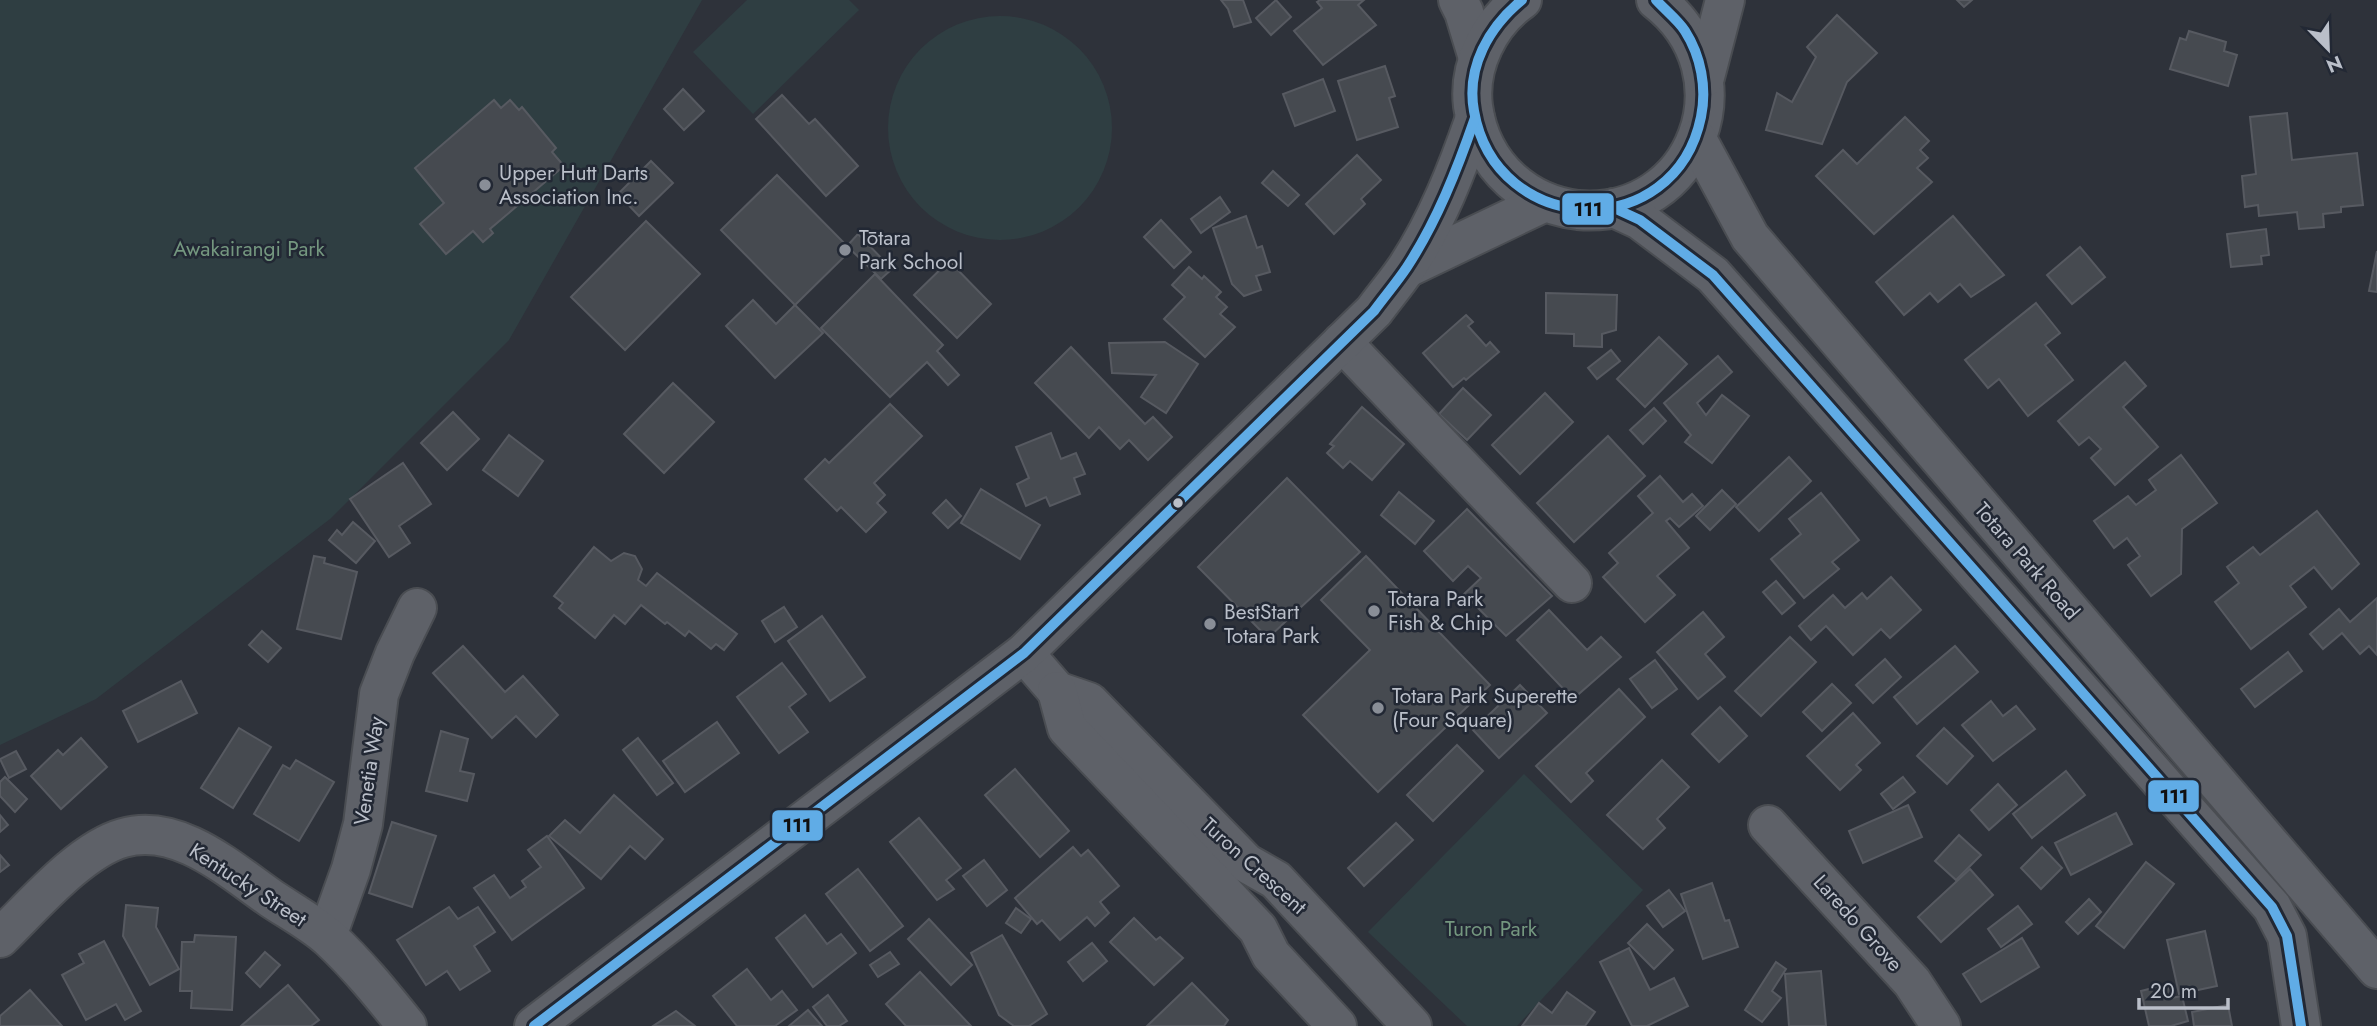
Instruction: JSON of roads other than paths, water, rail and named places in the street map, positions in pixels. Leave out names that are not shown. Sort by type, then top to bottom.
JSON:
[{"type":"street","points":[[1458,0],[1478,58]]},
{"type":"street","points":[[1522,0],[1511,7],[1492,31],[1478,58],[1473,78],[1475,118],[1484,145],[1499,169],[1520,188],[1545,202],[1579,210],[1614,208],[1640,199],[1663,184],[1683,163],[1703,119],[1705,77],[1725,0]]},
{"type":"street","points":[[1656,0],[1674,13],[1694,43],[1705,77]]},
{"type":"street","points":[[534,1026],[1024,653],[1374,311],[1406,268],[1441,207],[1475,118]]},
{"type":"street","name":"Totara Park Road","points":[[1696,139],[1750,237],[2377,969]]},
{"type":"street","points":[[1406,268],[1545,202]]},
{"type":"street","points":[[1614,208],[1640,220],[1713,275],[2272,907],[2287,936],[2301,1026]]},
{"type":"street","points":[[1342,342],[1572,583]]},
{"type":"street","name":"Venetia Way","points":[[327,936],[351,869],[363,824],[379,694],[417,608]]},
{"type":"street","name":"Turon Crescent","points":[[1024,653],[1057,691],[1067,728],[1258,929],[1271,955],[1336,1026]]},
{"type":"street","name":"Turon Crescent","points":[[1057,691],[1090,702],[1246,863],[1276,880],[1412,1026]]},
{"type":"street","name":"Laredo Grove","points":[[1768,825],[1912,982],[1941,1026]]},
{"type":"street","name":"Kentucky Street","points":[[0,938],[80,861],[99,848],[124,837],[154,835],[180,841],[209,855],[327,936],[362,971],[407,1026]]},
{"type":"street","points":[[1336,1026],[1376,987]]},
{"type":"place","name":"Upper Hutt Darts Association Inc.","points":[[485,185]]},
{"type":"place","name":"Tōtara Park School","points":[[845,250]]},
{"type":"place","name":"Totara Park Fish & Chip","points":[[1374,611]]},
{"type":"place","name":"BestStart Totara Park","points":[[1210,624]]},
{"type":"place","name":"Totara Park Superette (Four Square)","points":[[1378,708]]},
{"type":"park label","name":"Awakairangi Park","points":[[249,249]]},
{"type":"park label","name":"Turon Park","points":[[1491,929]]}]
